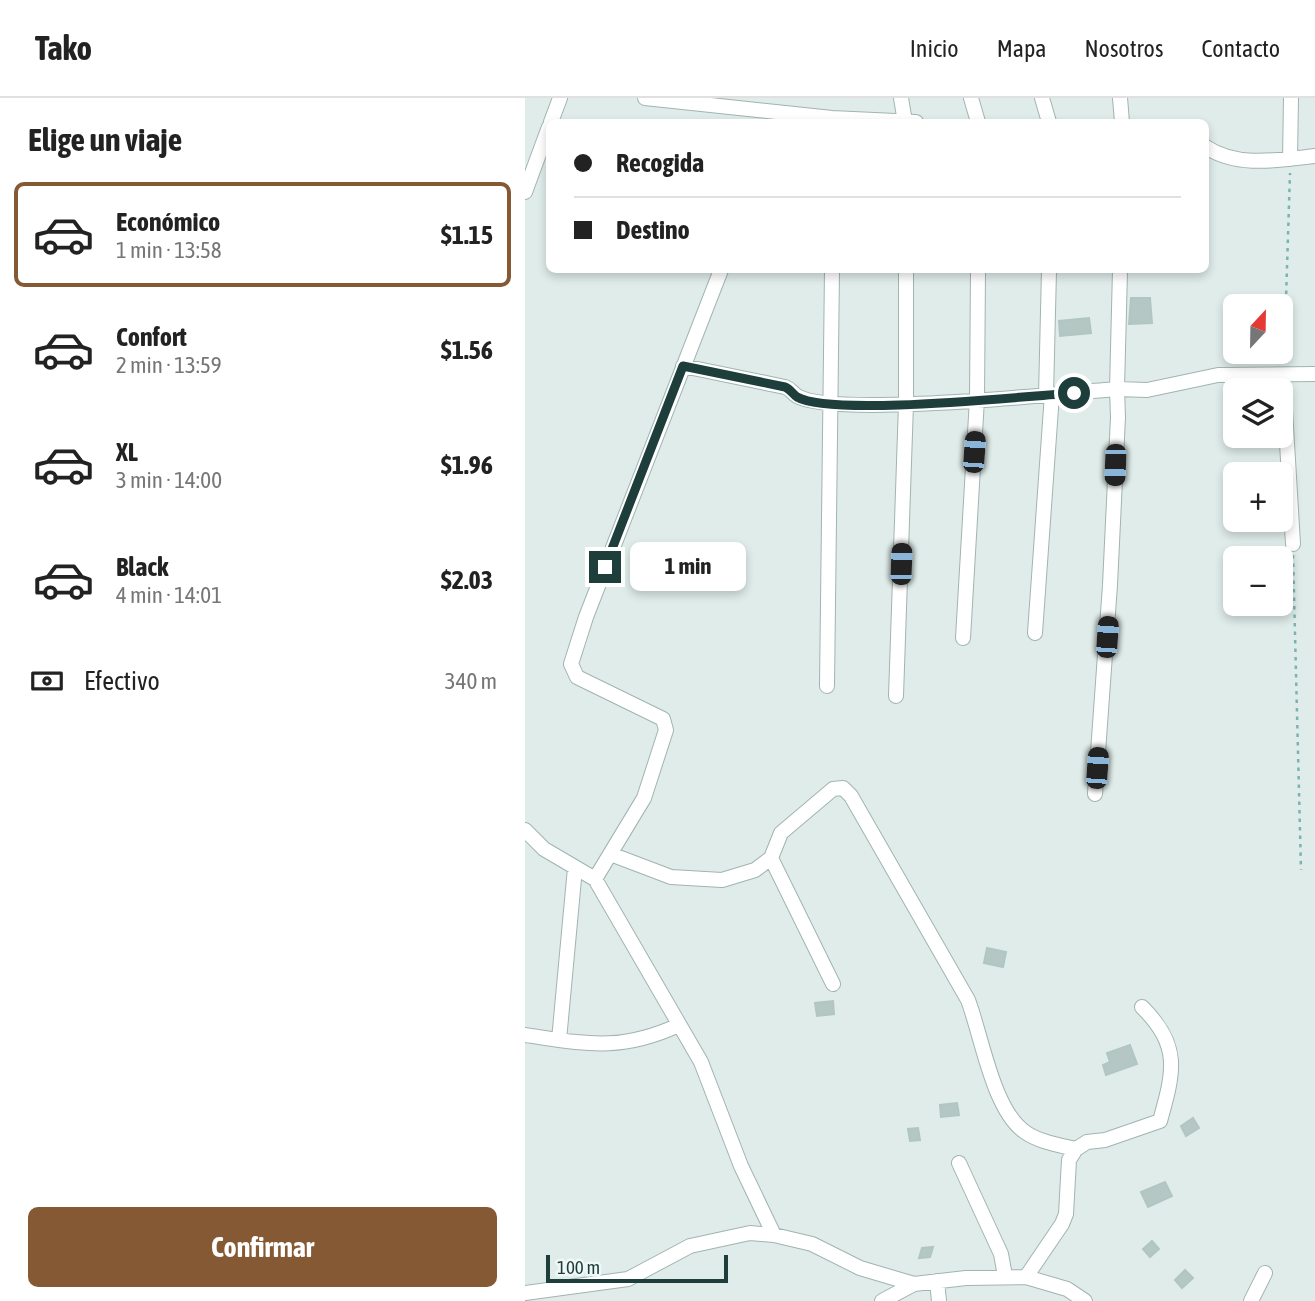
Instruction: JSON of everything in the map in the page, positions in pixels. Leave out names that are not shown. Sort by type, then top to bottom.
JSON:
[{"type":"street","points":[[552,119],[560,98]]},
{"type":"street","points":[[646,98],[706,102],[781,118],[806,119]]},
{"type":"street","points":[[901,98],[908,119]]},
{"type":"street","points":[[971,98],[977,119]]},
{"type":"street","points":[[1042,98],[1048,119]]},
{"type":"street","points":[[1120,98],[1122,119]]},
{"type":"street","points":[[1290,159],[1291,98]]},
{"type":"street","points":[[525,192],[546,136]]},
{"type":"street","points":[[1209,149],[1221,157],[1242,161],[1315,156]]},
{"type":"street","points":[[595,879],[613,855],[644,797],[666,730],[663,719],[577,677],[571,664],[720,273]]},
{"type":"street","points":[[827,686],[832,273]]},
{"type":"street","points":[[896,696],[906,404],[906,273]]},
{"type":"street","points":[[963,638],[977,399],[978,273]]},
{"type":"street","points":[[1035,633],[1049,395],[1049,273]]},
{"type":"street","points":[[1095,794],[1110,584],[1118,416],[1120,273]]},
{"type":"street","points":[[683,366],[785,387],[799,397],[832,404],[906,404],[1117,389],[1147,390],[1218,375],[1315,374]]},
{"type":"street","points":[[1283,376],[1293,544]]},
{"type":"street","points":[[613,855],[671,877],[722,880],[755,870],[771,858],[781,833],[833,789],[843,788],[851,796],[968,1000],[981,1033],[997,1098],[1023,1132],[1048,1143],[1076,1149]]},
{"type":"street","points":[[525,830],[544,849],[595,879],[701,1062],[741,1166],[774,1235]]},
{"type":"street","points":[[771,858],[833,984]]},
{"type":"street","points":[[559,1040],[575,868]]},
{"type":"street","points":[[1026,1277],[1066,1214],[1069,1160],[1076,1149],[1087,1142],[1105,1140],[1160,1121],[1173,1059],[1161,1027],[1142,1007]]},
{"type":"street","points":[[525,1035],[595,1045],[630,1043],[679,1025]]},
{"type":"street","points":[[959,1163],[1001,1254],[1005,1276]]},
{"type":"street","points":[[525,1293],[628,1279],[690,1246],[750,1233],[774,1235],[811,1244],[860,1268],[914,1284]]},
{"type":"street","points":[[1251,1301],[1265,1273]]},
{"type":"street","points":[[882,1301],[914,1284],[1005,1276],[1026,1277],[1067,1289],[1085,1301]]},
{"type":"street","points":[[937,1281],[939,1301]]},
{"type":"path","points":[[1283,376],[1290,159]]},
{"type":"path","points":[[1293,544],[1301,870]]},
{"type":"building","points":[[1131,298],[1150,298],[1152,323],[1129,324]]},
{"type":"building","points":[[1089,318],[1091,333],[1060,336],[1059,321]]},
{"type":"building","points":[[987,948],[1006,952],[1003,967],[984,963]]},
{"type":"building","points":[[833,1001],[834,1014],[817,1016],[815,1003]]},
{"type":"building","points":[[1130,1045],[1137,1064],[1106,1075],[1103,1065],[1110,1062],[1107,1053]]},
{"type":"building","points":[[957,1103],[959,1115],[941,1117],[940,1105]]},
{"type":"building","points":[[1193,1118],[1199,1128],[1186,1136],[1181,1126]]},
{"type":"building","points":[[918,1128],[920,1140],[910,1141],[908,1129]]},
{"type":"building","points":[[1165,1182],[1172,1196],[1148,1207],[1141,1192]]},
{"type":"building","points":[[1152,1241],[1159,1249],[1150,1257],[1143,1249]]},
{"type":"building","points":[[933,1247],[930,1257],[919,1258],[922,1248]]},
{"type":"building","points":[[1185,1270],[1193,1278],[1182,1288],[1175,1280]]},
{"type":"route","points":[[605,567],[683,366],[789,388],[799,397],[832,404],[906,404],[1074,393]]}]
